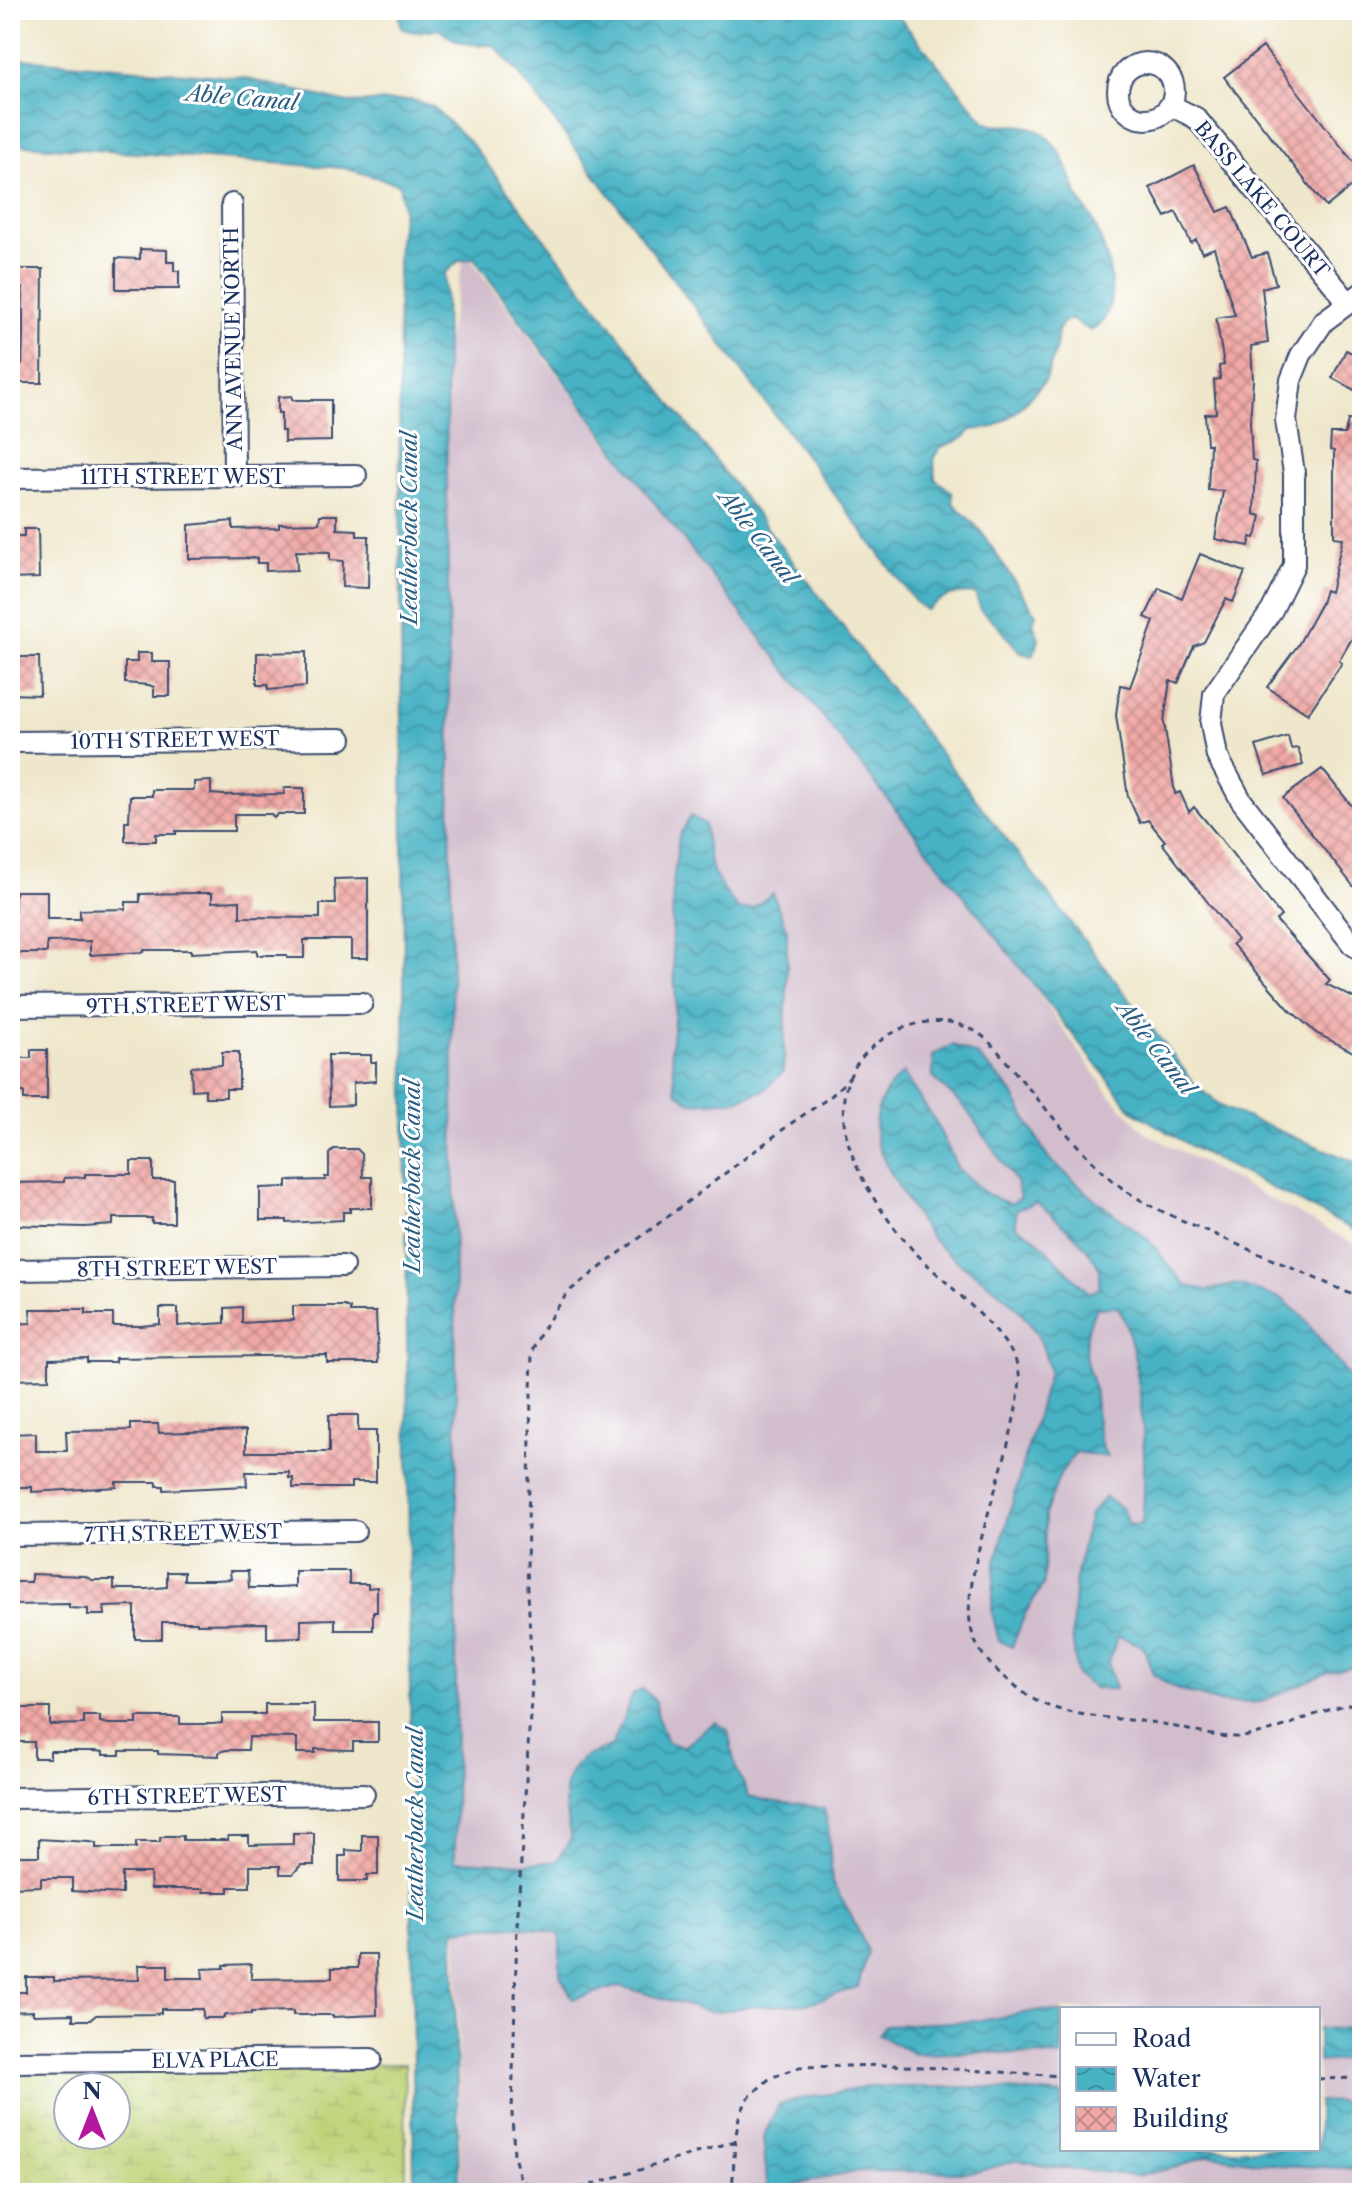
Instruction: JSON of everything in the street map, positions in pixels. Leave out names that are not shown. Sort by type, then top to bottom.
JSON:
[{"type":"street","name":"BASS LAKE COURT","points":[[1170,105],[1196,118],[1355,298]]},
{"type":"street","name":"ANN AVENUE NORTH","points":[[232,204],[234,475]]},
{"type":"street","points":[[1355,298],[1324,321],[1301,355],[1291,380],[1286,420],[1294,473],[1294,565],[1272,610],[1214,694],[1211,723],[1217,756],[1241,800],[1352,944],[1362,951]]},
{"type":"street","name":"11TH STREET WEST","points":[[10,478],[356,475]]},
{"type":"street","name":"10TH STREET WEST","points":[[10,742],[341,739]]},
{"type":"street","name":"9TH STREET WEST","points":[[10,1006],[362,1003]]},
{"type":"street","name":"8TH STREET WEST","points":[[10,1270],[343,1266]]},
{"type":"street","name":"7TH STREET WEST","points":[[10,1535],[355,1531]]},
{"type":"street","name":"6TH STREET WEST","points":[[10,1798],[364,1794]]},
{"type":"street","name":"ELVA PLACE","points":[[10,2062],[371,2059]]},
{"type":"path","points":[[735,2141],[577,2189],[543,2192],[529,2188],[519,2175],[514,2156],[512,2112],[517,1926],[532,1683],[527,1567],[532,1351],[542,1330],[568,1292],[830,1097],[851,1075],[866,1052],[892,1031],[913,1024],[949,1022],[973,1030],[995,1049],[1118,1185],[1164,1212],[1362,1299]]},
{"type":"path","points":[[851,1075],[844,1100],[843,1127],[848,1147],[867,1186],[911,1248],[998,1332],[1014,1355],[1020,1371],[1010,1439],[975,1566],[970,1629],[978,1652],[1034,1700],[1064,1711],[1181,1727],[1216,1735],[1244,1737],[1275,1730],[1337,1706],[1362,1702]]},
{"type":"path","points":[[732,2193],[739,2117],[748,2098],[770,2078],[800,2067],[891,2065],[1060,2076]]},
{"type":"path","points":[[1320,2079],[1362,2078]]},
{"type":"shaded area","points":[[465,252],[625,465],[949,868],[1110,1095],[1146,1133],[1362,1248],[1362,2193],[461,2193],[436,395]]},
{"type":"green space","points":[[405,2064],[406,2193],[10,2193],[10,2066]]},
{"type":"water","points":[[398,10],[893,10],[984,121],[997,125],[1027,126],[1050,140],[1065,162],[1104,249],[1111,280],[1108,309],[1102,322],[1091,331],[1070,319],[1063,323],[1058,331],[1055,353],[1045,381],[1014,414],[994,427],[972,430],[962,439],[941,447],[934,457],[935,479],[952,492],[953,503],[980,530],[1036,614],[1033,623],[1039,638],[1033,656],[1021,653],[996,623],[982,612],[975,594],[949,596],[926,610],[916,603],[517,71],[494,45],[458,41],[440,29],[415,32],[402,29]]},
{"type":"water","points":[[10,58],[243,78],[348,103],[412,100],[432,106],[470,142],[1197,1087],[1224,1108],[1362,1165],[1362,1234],[1197,1150],[1133,1111],[650,497],[474,258],[459,261],[445,273],[457,1489],[455,1861],[528,1864],[556,1861],[571,1839],[565,1797],[569,1776],[582,1759],[612,1746],[633,1694],[643,1689],[656,1702],[667,1742],[683,1747],[715,1722],[728,1730],[735,1766],[749,1796],[824,1809],[832,1883],[868,1952],[858,1987],[806,2004],[709,2012],[620,1986],[573,1999],[560,1975],[560,1935],[508,1927],[454,1931],[459,2193],[414,2193],[398,249],[403,209],[399,184],[344,168],[10,144]]},
{"type":"water","points":[[691,816],[705,824],[713,871],[739,910],[753,908],[773,893],[787,931],[783,1072],[763,1091],[737,1100],[691,1103],[676,1091],[671,1049],[676,1001],[672,941],[673,883],[679,836]]},
{"type":"water","points":[[953,1045],[978,1056],[1010,1089],[1048,1158],[1097,1201],[1147,1238],[1186,1286],[1208,1290],[1237,1284],[1282,1299],[1301,1315],[1362,1394],[1362,1665],[1328,1672],[1261,1702],[1223,1703],[1176,1689],[1153,1674],[1143,1646],[1118,1636],[1108,1663],[1115,1689],[1096,1689],[1077,1676],[1072,1635],[1076,1574],[1090,1514],[1105,1497],[1121,1508],[1130,1525],[1142,1524],[1142,1412],[1133,1352],[1118,1307],[1096,1308],[1086,1342],[1098,1432],[1107,1457],[1076,1452],[1060,1474],[1045,1515],[1044,1583],[1025,1614],[1012,1647],[999,1641],[992,1612],[995,1565],[1049,1372],[1040,1340],[1027,1320],[1003,1295],[933,1239],[903,1194],[879,1147],[875,1127],[878,1109],[885,1093],[903,1073],[935,1121],[958,1169],[986,1194],[1010,1204],[1020,1198],[1016,1182],[966,1109],[933,1077],[933,1055]],"holes":[[[1036,1202],[1071,1232],[1095,1260],[1099,1269],[1099,1289],[1089,1293],[1034,1237],[1016,1226],[1016,1210]]]},
{"type":"water","points":[[1041,2010],[1060,2013],[1060,2057],[990,2052],[914,2054],[878,2035],[885,2025],[979,2021]]},
{"type":"water","points":[[1362,2028],[1362,2058],[1320,2062],[1320,2029]]},
{"type":"water","points":[[868,2087],[981,2087],[1060,2095],[1060,2151],[1320,2151],[1320,2101],[1362,2103],[1362,2169],[1279,2165],[1209,2155],[1177,2167],[1136,2176],[1044,2166],[1018,2160],[976,2172],[860,2171],[796,2184],[780,2193],[768,2193],[763,2137],[779,2105]]},
{"type":"building","points":[[1263,47],[1362,173],[1362,178],[1326,207],[1224,77]]},
{"type":"building","points":[[1194,165],[1218,212],[1230,207],[1252,257],[1267,253],[1276,284],[1262,288],[1268,343],[1251,346],[1253,380],[1250,422],[1252,460],[1256,461],[1254,514],[1261,516],[1255,538],[1251,537],[1249,546],[1215,539],[1223,491],[1208,490],[1210,444],[1207,444],[1205,414],[1216,413],[1214,380],[1220,379],[1219,366],[1224,365],[1216,318],[1235,315],[1214,248],[1202,253],[1196,240],[1191,243],[1176,212],[1166,217],[1150,188]]},
{"type":"building","points":[[140,249],[167,250],[167,262],[174,262],[174,271],[179,271],[179,289],[116,289],[116,258],[140,259]]},
{"type":"building","points":[[16,269],[43,269],[42,383],[16,383],[16,364],[22,364],[23,288],[16,288]]},
{"type":"building","points":[[1346,350],[1362,358],[1362,394],[1332,378]]},
{"type":"building","points":[[292,396],[292,400],[331,400],[331,441],[284,442],[278,397]]},
{"type":"building","points":[[1348,420],[1362,420],[1362,624],[1357,637],[1354,635],[1339,661],[1342,663],[1308,714],[1267,687],[1298,645],[1325,590],[1330,592],[1343,538],[1334,537],[1334,451],[1330,450],[1331,434],[1345,434]]},
{"type":"building","points":[[320,515],[337,515],[337,529],[357,530],[357,536],[369,536],[368,588],[342,587],[343,561],[330,560],[330,552],[296,551],[297,570],[266,571],[266,563],[257,563],[257,558],[189,559],[189,525],[233,521],[233,529],[279,528],[279,524],[319,523]]},
{"type":"building","points":[[24,529],[38,529],[39,578],[10,579],[10,536],[24,536]]},
{"type":"building","points":[[1200,554],[1245,572],[1233,602],[1226,599],[1204,642],[1194,646],[1178,683],[1170,680],[1164,722],[1175,794],[1180,792],[1189,812],[1194,807],[1220,838],[1281,916],[1276,920],[1330,980],[1326,984],[1362,1002],[1362,1039],[1355,1053],[1316,1033],[1289,1009],[1232,944],[1237,940],[1162,843],[1165,841],[1148,820],[1140,823],[1128,797],[1116,715],[1120,685],[1130,687],[1154,621],[1145,617],[1159,588],[1182,598]]},
{"type":"building","points":[[306,652],[306,687],[268,690],[268,685],[257,685],[257,653]]},
{"type":"building","points":[[137,653],[152,653],[152,662],[170,662],[170,696],[154,696],[154,687],[149,685],[125,683],[125,662],[137,662]]},
{"type":"building","points":[[10,657],[39,657],[40,695],[10,694]]},
{"type":"building","points":[[1288,736],[1291,749],[1298,748],[1303,765],[1266,775],[1256,746]]},
{"type":"building","points":[[1322,769],[1356,811],[1362,806],[1362,897],[1283,798]]},
{"type":"building","points":[[211,781],[211,794],[224,795],[284,794],[284,788],[304,788],[304,814],[278,814],[274,818],[271,814],[234,814],[234,831],[176,831],[176,834],[156,834],[156,841],[125,841],[130,796],[152,796],[152,790],[194,790],[194,782]]},
{"type":"building","points":[[368,878],[368,958],[351,958],[351,940],[304,940],[304,958],[257,955],[257,950],[191,953],[191,950],[144,950],[90,955],[90,941],[47,942],[45,953],[10,953],[10,912],[15,912],[15,891],[47,891],[47,919],[80,919],[80,910],[126,909],[126,902],[140,902],[140,894],[191,893],[212,893],[212,902],[240,901],[240,917],[320,918],[320,904],[335,904],[334,879]]},
{"type":"building","points":[[31,1050],[47,1050],[47,1100],[24,1100],[24,1092],[10,1092],[10,1058],[31,1058]]},
{"type":"building","points":[[222,1052],[239,1052],[239,1089],[226,1089],[226,1097],[205,1097],[205,1089],[192,1090],[191,1067],[222,1065]]},
{"type":"building","points":[[328,1055],[371,1055],[371,1062],[376,1062],[376,1081],[353,1083],[353,1105],[329,1106]]},
{"type":"building","points":[[334,1149],[357,1149],[362,1154],[363,1177],[372,1177],[372,1208],[350,1208],[350,1212],[343,1212],[343,1220],[287,1223],[287,1220],[260,1220],[260,1188],[287,1187],[287,1181],[325,1180],[329,1177],[329,1154]]},
{"type":"building","points":[[131,1161],[153,1161],[153,1180],[174,1180],[174,1223],[152,1223],[152,1218],[113,1218],[113,1225],[85,1227],[10,1225],[10,1183],[64,1182],[64,1178],[85,1177],[85,1174],[131,1174]]},
{"type":"building","points":[[293,1306],[344,1306],[350,1308],[350,1312],[376,1312],[378,1363],[327,1363],[327,1355],[115,1358],[115,1362],[87,1362],[87,1358],[49,1359],[49,1379],[10,1380],[10,1324],[31,1323],[30,1309],[86,1309],[86,1314],[113,1314],[113,1326],[141,1326],[160,1324],[160,1308],[178,1308],[178,1326],[225,1323],[225,1308],[242,1307],[242,1323],[293,1320]]},
{"type":"building","points":[[329,1415],[358,1415],[358,1431],[376,1431],[376,1482],[351,1482],[351,1488],[293,1488],[293,1478],[289,1478],[289,1472],[246,1472],[247,1486],[164,1490],[164,1486],[157,1486],[157,1482],[116,1482],[117,1487],[32,1492],[32,1487],[14,1487],[13,1474],[10,1475],[10,1434],[36,1433],[36,1451],[67,1451],[66,1431],[131,1430],[131,1424],[158,1424],[159,1433],[246,1430],[246,1452],[329,1452]]},
{"type":"building","points":[[230,1571],[248,1571],[249,1588],[278,1588],[295,1587],[295,1571],[349,1571],[349,1584],[377,1587],[373,1630],[335,1630],[335,1619],[301,1620],[301,1637],[267,1638],[267,1623],[162,1622],[162,1639],[135,1639],[135,1606],[104,1607],[105,1615],[88,1615],[88,1609],[69,1608],[69,1604],[10,1605],[10,1582],[31,1582],[31,1574],[85,1576],[92,1580],[114,1580],[114,1589],[146,1589],[167,1587],[167,1572],[184,1572],[184,1580],[215,1580],[231,1579]]},
{"type":"building","points":[[265,1704],[314,1704],[314,1722],[378,1722],[378,1742],[353,1742],[353,1750],[315,1749],[315,1753],[297,1753],[297,1738],[249,1737],[248,1750],[226,1750],[219,1752],[219,1756],[158,1754],[158,1751],[120,1751],[120,1755],[103,1755],[103,1752],[95,1751],[50,1751],[50,1758],[34,1758],[34,1742],[18,1742],[18,1737],[10,1736],[10,1712],[20,1708],[50,1708],[50,1725],[84,1724],[84,1716],[100,1716],[100,1722],[108,1724],[137,1724],[137,1717],[180,1717],[180,1724],[213,1724],[222,1723],[222,1714],[265,1714]]},
{"type":"building","points":[[293,1833],[314,1833],[314,1865],[301,1865],[293,1874],[280,1874],[280,1866],[250,1866],[250,1887],[229,1887],[229,1892],[151,1889],[150,1873],[122,1873],[122,1894],[72,1891],[72,1878],[41,1878],[41,1886],[12,1887],[12,1856],[39,1856],[39,1839],[96,1843],[96,1848],[136,1848],[136,1842],[160,1842],[160,1838],[166,1836],[183,1836],[183,1840],[228,1840],[228,1836],[249,1836],[249,1845],[293,1844]]},
{"type":"building","points":[[362,1835],[378,1835],[378,1875],[367,1875],[367,1881],[339,1881],[339,1856],[346,1856],[346,1850],[362,1851]]},
{"type":"building","points":[[358,1954],[376,1954],[377,2015],[333,2017],[293,2015],[293,2011],[203,2018],[203,2009],[161,2009],[161,2013],[156,2014],[96,2015],[90,2020],[73,2020],[73,2014],[10,2012],[10,1992],[26,1992],[26,1977],[54,1977],[54,1981],[139,1980],[138,1965],[168,1965],[168,1978],[203,1978],[202,1969],[251,1964],[251,1979],[332,1978],[332,1968],[358,1968]]},
{"type":"water label","name":"Able Canal","points":[[242,98]]},
{"type":"water label","name":"Leatherback Canal","points":[[409,528]]},
{"type":"water label","name":"Able Canal","points":[[758,537]]},
{"type":"water label","name":"Able Canal","points":[[1156,1048]]},
{"type":"water label","name":"Leatherback Canal","points":[[412,1176]]},
{"type":"water label","name":"Leatherback Canal","points":[[415,1824]]}]
